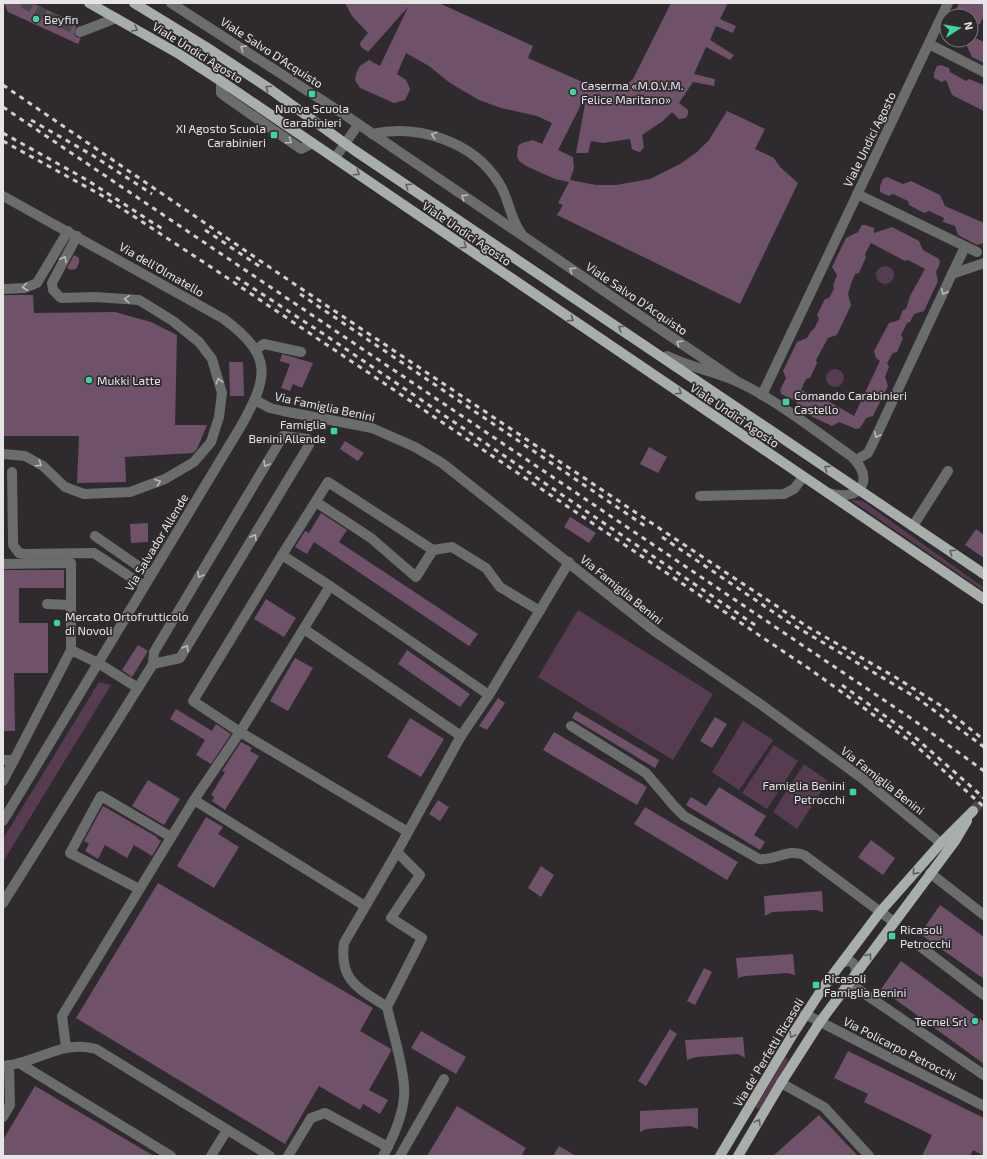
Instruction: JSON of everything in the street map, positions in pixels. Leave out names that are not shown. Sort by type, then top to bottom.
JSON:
[{"type":"main road","name":"Viale Undici Agosto","points":[[89,3],[180,54],[221,81],[984,599]]},
{"type":"main road","name":"Viale Undici Agosto","points":[[134,3],[206,46],[270,89],[345,143],[984,574]]},
{"type":"main road","name":"Via de' Perfetti Ricasoli","points":[[720,1156],[805,1014],[842,963],[880,912],[945,846],[972,812]]},
{"type":"main road","name":"Via de' Perfetti Ricasoli","points":[[738,1156],[781,1083],[820,1022],[930,873],[945,846]]},
{"type":"street","name":"Viale Salvo D'Acquisto","points":[[171,3],[358,124],[735,380]]},
{"type":"street","name":"Viale Undici Agosto","points":[[762,395],[948,3]]},
{"type":"street","points":[[80,32],[116,18]]},
{"type":"street","points":[[929,44],[984,72]]},
{"type":"street","points":[[335,158],[358,124]]},
{"type":"street","name":"Viale Salvo D'Acquisto","points":[[372,134],[390,131],[423,132],[448,140],[469,152],[489,170],[499,182],[515,223],[524,238]]},
{"type":"street","points":[[857,194],[977,252]]},
{"type":"street","name":"Via dell'Olmatello","points":[[3,196],[72,233],[224,319],[245,336],[255,350],[262,374],[259,393],[255,400]]},
{"type":"street","points":[[3,289],[25,288],[37,283],[72,233]]},
{"type":"street","points":[[3,454],[25,456],[44,466],[65,487],[84,494],[130,492],[165,479],[194,462],[211,442],[219,416],[222,392],[212,359],[199,342],[173,321],[139,300],[95,297],[61,298],[53,290],[52,283],[72,233]]},
{"type":"street","points":[[860,490],[863,482],[863,474],[856,460],[868,453],[875,440],[965,247]]},
{"type":"street","points":[[952,274],[984,263]]},
{"type":"street","points":[[255,350],[264,344],[301,352]]},
{"type":"street","name":"Viale Undici Agosto","points":[[653,350],[680,363],[735,380],[762,395],[856,460]]},
{"type":"street","name":"Via Famiglia Benini","points":[[255,400],[270,408],[372,428],[415,447],[442,463],[657,633],[763,706],[863,779],[945,846]]},
{"type":"street","name":"Via Salvador Allende","points":[[3,821],[241,426],[255,400]]},
{"type":"street","points":[[3,903],[153,664],[154,652],[283,436],[308,439],[309,445],[180,658],[153,664]]},
{"type":"street","points":[[913,526],[948,471]]},
{"type":"street","points":[[12,472],[8,505],[8,542],[19,553],[94,553],[144,586]]},
{"type":"street","points":[[700,496],[784,494],[794,489],[803,477]]},
{"type":"street","points":[[408,832],[240,732],[193,702],[328,482],[433,550],[452,547],[486,568],[500,587],[540,611]]},
{"type":"street","name":"Viale Undici Agosto","points":[[826,493],[845,497],[856,494],[860,490]]},
{"type":"street","points":[[316,502],[371,538],[416,577],[433,550]]},
{"type":"street","points":[[95,536],[151,575]]},
{"type":"street","points":[[282,555],[330,586],[489,695]]},
{"type":"street","points":[[288,1156],[310,1118],[325,1113],[386,1151],[400,1113],[404,1087],[398,1051],[387,1008],[353,983],[343,966],[344,943],[397,852],[461,736],[489,695],[569,562]]},
{"type":"street","points":[[3,564],[71,563],[71,650],[3,781]]},
{"type":"street","points":[[66,1047],[62,1016],[194,800],[240,732],[330,586]]},
{"type":"street","points":[[47,604],[71,605]]},
{"type":"street","points":[[304,629],[461,736]]},
{"type":"street","points":[[71,650],[138,688]]},
{"type":"street","points":[[571,726],[646,773],[684,816],[759,859],[794,852],[804,855],[894,922]]},
{"type":"street","points":[[3,760],[14,760]]},
{"type":"street","points":[[139,889],[70,853],[101,796],[171,837]]},
{"type":"street","points":[[194,800],[365,906]]},
{"type":"street","points":[[387,1008],[422,938],[391,918],[420,875],[397,852]]},
{"type":"street","points":[[930,873],[984,915]]},
{"type":"street","points":[[921,947],[984,995]]},
{"type":"street","points":[[842,963],[851,961],[855,966],[856,973]]},
{"type":"street","points":[[849,983],[984,1075]]},
{"type":"street","name":"Via Policarpo Petrocchi","points":[[805,1014],[984,1106]]},
{"type":"street","points":[[10,1065],[66,1047],[77,1046],[96,1050],[270,1156]]},
{"type":"street","points":[[3,1117],[10,1104],[10,1065]]},
{"type":"street","points":[[10,1065],[171,1156]]},
{"type":"street","points":[[400,1156],[444,1079]]},
{"type":"street","points":[[781,1083],[824,1107],[869,1156]]},
{"type":"street","points":[[211,1156],[227,1130]]},
{"type":"shaded area","points":[[881,266],[889,266],[894,271],[892,282],[889,284],[881,284],[876,279],[876,271]]},
{"type":"shaded area","points":[[831,369],[839,369],[844,374],[842,385],[839,387],[831,387],[826,382],[826,374]]},
{"type":"shaded area","points":[[852,501],[863,501],[984,588],[984,591]]},
{"type":"shaded area","points":[[578,610],[713,694],[673,760],[538,677]]},
{"type":"shaded area","points":[[99,682],[111,685],[3,862],[3,839]]},
{"type":"shaded area","points":[[743,721],[773,740],[739,790],[712,772]]},
{"type":"shaded area","points":[[774,745],[798,761],[767,809],[742,793]]},
{"type":"shaded area","points":[[804,764],[828,781],[797,829],[773,812]]},
{"type":"shaded area","points":[[786,1057],[788,1061],[760,1108],[757,1109],[756,1106]]},
{"type":"building","points":[[4,3],[32,3],[74,22],[76,27],[74,34],[76,37],[81,38],[78,44],[8,12]]},
{"type":"building","points":[[345,3],[439,3],[533,46],[528,58],[603,91],[614,90],[626,85],[633,79],[671,3],[728,3],[720,19],[736,26],[733,33],[716,26],[710,40],[734,55],[730,60],[706,47],[694,74],[715,79],[714,86],[693,82],[679,103],[688,110],[686,118],[679,119],[672,112],[663,121],[642,135],[644,147],[640,152],[632,149],[630,139],[603,143],[591,141],[588,153],[576,153],[587,93],[558,150],[573,157],[574,168],[570,180],[596,185],[616,185],[650,179],[680,164],[697,152],[709,140],[727,111],[765,129],[755,149],[774,158],[780,167],[798,183],[740,304],[557,215],[563,205],[558,203],[569,182],[555,179],[526,166],[519,161],[517,156],[518,146],[522,143],[533,140],[542,144],[552,123],[537,116],[501,108],[479,100],[450,83],[429,66],[406,53],[397,74],[406,80],[409,86],[410,90],[405,100],[394,103],[360,88],[355,80],[360,66],[369,60],[380,66],[408,7],[368,52],[361,47],[360,43],[368,33],[352,16]]},
{"type":"building","points":[[959,3],[984,3],[984,16],[979,24],[979,8],[957,8]]},
{"type":"building","points":[[979,40],[984,42],[984,63],[972,57],[968,48],[979,48]]},
{"type":"building","points":[[941,65],[949,68],[950,72],[966,81],[969,79],[984,85],[984,111],[952,95],[946,80],[942,82],[934,78],[934,73],[937,66]]},
{"type":"building","points":[[887,177],[903,184],[911,181],[940,195],[945,206],[984,223],[984,243],[977,245],[958,235],[955,226],[943,222],[944,218],[929,211],[924,213],[909,205],[908,201],[893,194],[889,196],[880,192],[880,186],[883,179]]},
{"type":"building","points":[[862,225],[874,228],[874,233],[892,227],[919,241],[923,250],[939,259],[940,263],[936,272],[938,281],[924,311],[914,314],[910,322],[907,323],[901,335],[903,338],[897,352],[893,353],[887,363],[889,367],[885,377],[888,386],[873,416],[866,418],[860,428],[856,429],[839,422],[832,426],[800,411],[796,401],[781,394],[780,390],[786,378],[783,371],[797,342],[807,338],[814,329],[819,319],[817,315],[825,299],[829,298],[834,289],[833,286],[837,275],[832,267],[846,238],[858,232]],"holes":[[[871,243],[905,261],[908,260],[925,269],[910,296],[906,309],[903,310],[899,320],[889,323],[874,351],[876,358],[880,361],[854,416],[821,397],[818,398],[801,390],[806,379],[810,378],[817,363],[816,360],[828,338],[837,335],[851,305],[848,294],[851,284],[855,274],[859,273],[866,257],[865,254]]]},
{"type":"building","points":[[74,255],[79,258],[79,263],[76,269],[71,270],[67,268]]},
{"type":"building","name":"Mukki Latte","points":[[3,295],[33,295],[34,313],[115,312],[151,322],[177,335],[175,425],[207,425],[197,449],[193,453],[125,457],[126,482],[77,483],[79,436],[3,436]]},
{"type":"building","points":[[282,354],[313,363],[302,388],[293,384],[290,391],[281,388],[290,364],[280,361]]},
{"type":"building","points":[[229,362],[243,362],[244,396],[230,396]]},
{"type":"building","points":[[345,441],[364,453],[358,461],[340,449]]},
{"type":"building","points":[[649,447],[667,457],[658,473],[640,464]]},
{"type":"building","points":[[321,513],[347,530],[339,542],[478,634],[469,646],[314,542],[307,554],[295,547],[305,531],[309,533]]},
{"type":"building","points":[[570,517],[596,533],[589,543],[564,527]]},
{"type":"building","points":[[148,523],[148,542],[131,543],[130,524]]},
{"type":"building","points":[[976,529],[984,535],[984,558],[965,545]]},
{"type":"building","points":[[3,570],[64,570],[64,588],[19,588],[19,623],[48,623],[48,673],[14,673],[15,731],[3,731]]},
{"type":"building","points":[[266,599],[296,618],[284,637],[254,619]]},
{"type":"building","points":[[138,645],[148,651],[132,677],[122,670]]},
{"type":"building","points":[[407,650],[470,694],[460,707],[398,664]]},
{"type":"building","points":[[295,658],[313,668],[288,711],[270,701]]},
{"type":"building","points":[[498,698],[505,703],[487,730],[479,726]]},
{"type":"building","points":[[176,709],[212,731],[216,724],[231,734],[211,764],[196,755],[205,740],[170,719]]},
{"type":"building","points":[[576,711],[659,760],[655,768],[572,718]]},
{"type":"building","points":[[715,717],[727,724],[712,748],[700,741]]},
{"type":"building","points":[[410,718],[444,739],[421,777],[387,757]]},
{"type":"building","points":[[554,732],[647,787],[637,805],[543,750]]},
{"type":"building","points":[[241,742],[252,748],[250,751],[259,756],[225,810],[212,801],[214,797],[211,795],[225,772],[222,771]]},
{"type":"building","points":[[148,780],[180,799],[164,825],[132,806]]},
{"type":"building","points":[[719,787],[766,816],[754,835],[765,842],[760,850],[686,805],[691,797],[706,806]]},
{"type":"building","points":[[438,800],[449,807],[440,821],[429,814]]},
{"type":"building","points":[[103,806],[157,837],[161,841],[152,856],[134,845],[127,858],[105,845],[98,859],[85,851],[89,844],[84,841]]},
{"type":"building","points":[[645,807],[738,862],[727,880],[634,824]]},
{"type":"building","points":[[206,817],[223,827],[218,834],[239,847],[214,888],[177,866]]},
{"type":"building","points":[[871,840],[895,858],[883,875],[858,857]]},
{"type":"building","points":[[541,866],[554,875],[541,897],[528,888]]},
{"type":"building","points":[[158,883],[373,1008],[360,1031],[391,1049],[369,1090],[388,1100],[380,1114],[363,1104],[360,1110],[319,1086],[285,1144],[76,1018]]},
{"type":"building","points":[[822,891],[823,912],[816,910],[772,912],[765,916],[764,896]]},
{"type":"building","points":[[940,905],[984,937],[984,979],[920,934]]},
{"type":"building","points":[[793,954],[795,975],[787,973],[745,976],[738,978],[736,958]]},
{"type":"building","points":[[901,961],[984,1022],[984,1064],[881,989]]},
{"type":"building","points":[[704,968],[712,972],[695,1005],[687,1001]]},
{"type":"building","points":[[670,1029],[677,1034],[646,1086],[638,1081]]},
{"type":"building","points":[[421,1031],[466,1057],[456,1074],[411,1048]]},
{"type":"building","points":[[743,1037],[745,1058],[738,1054],[696,1057],[687,1060],[685,1040]]},
{"type":"building","points":[[848,1051],[984,1118],[984,1156],[973,1150],[970,1156],[922,1156],[932,1135],[864,1102],[868,1094],[834,1078]]},
{"type":"building","points":[[35,1086],[154,1156],[3,1156],[3,1140]]},
{"type":"building","points":[[457,1106],[526,1148],[521,1156],[427,1156]]},
{"type":"building","points":[[698,1108],[698,1129],[690,1126],[646,1129],[640,1132],[640,1111]]},
{"type":"building","points":[[819,1115],[858,1156],[773,1156]]},
{"type":"building","points":[[559,1146],[576,1156],[553,1156]]},
{"type":"tunnel","points":[[23,3],[80,32]]},
{"type":"tunnel","points":[[973,811],[984,798]]},
{"type":"railway","points":[[3,85],[281,275],[808,627],[895,677],[943,707],[984,740]]},
{"type":"railway","points":[[3,107],[912,719],[984,771]]},
{"type":"railway","points":[[31,120],[92,155],[152,194]]},
{"type":"railway","points":[[3,133],[87,180],[164,230]]},
{"type":"railway","points":[[3,141],[101,195],[205,263],[811,670],[914,744],[984,807]]},
{"type":"railway","points":[[205,230],[262,268]]},
{"type":"railway","points":[[236,277],[325,335],[758,627]]},
{"type":"railway","points":[[300,294],[648,528]]},
{"type":"railway","points":[[662,537],[788,622],[917,698],[984,747]]},
{"type":"railway","points":[[842,685],[917,739],[984,798]]},
{"type":"place","name":"Beyfin","points":[[36,19]]},
{"type":"place","name":"Caserma «M.O.V.M. Felice Maritano»","points":[[573,92]]},
{"type":"place","name":"Nuova Scuola Carabinieri","points":[[312,94]]},
{"type":"place","name":"XI Agosto Scuola Carabinieri","points":[[274,135]]},
{"type":"place","name":"Mukki Latte","points":[[89,380]]},
{"type":"place","name":"Comando Carabinieri Castello","points":[[786,402]]},
{"type":"place","name":"Famiglia Benini Allende","points":[[334,431]]},
{"type":"place","name":"Mercato Ortofrutticolo di Novoli","points":[[57,623]]},
{"type":"place","name":"Famiglia Benini Petrocchi","points":[[853,792]]},
{"type":"place","name":"Ricasoli Petrocchi","points":[[892,936]]},
{"type":"place","name":"Ricasoli Famiglia Benini","points":[[816,985]]},
{"type":"place","name":"Tecnel Srl","points":[[975,1021]]}]
